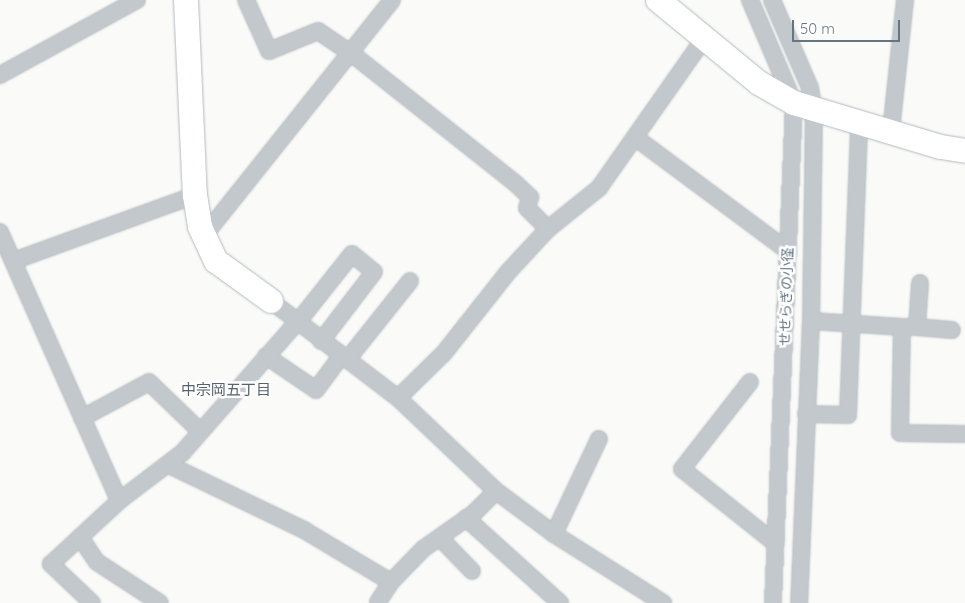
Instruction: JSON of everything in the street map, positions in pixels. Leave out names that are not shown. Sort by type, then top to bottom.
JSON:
[{"type":"street","points":[[0,75],[137,0]]},
{"type":"street","points":[[186,0],[195,194],[203,237],[216,261],[398,398],[496,490],[554,534],[663,603]]},
{"type":"street","points":[[246,0],[269,51],[318,31],[350,53],[515,183],[530,197],[527,208],[548,229]]},
{"type":"street","points":[[203,237],[392,0]]},
{"type":"street","points":[[658,0],[759,83],[804,106],[941,147],[965,151]]},
{"type":"street","name":"せせらぎの小径","points":[[750,0],[804,106],[788,251],[773,603]]},
{"type":"street","points":[[772,0],[810,88],[804,106],[811,321],[799,603]]},
{"type":"street","points":[[890,131],[905,0]]},
{"type":"street","points":[[398,398],[444,353],[508,272],[548,229],[599,188],[636,138],[705,37]]},
{"type":"street","points":[[806,414],[848,415],[859,123]]},
{"type":"street","points":[[636,138],[788,251]]},
{"type":"street","points":[[13,261],[195,194]]},
{"type":"street","points":[[0,232],[119,501]]},
{"type":"street","points":[[92,603],[51,564],[119,501],[168,465],[296,322],[352,254],[374,272],[321,341]]},
{"type":"street","points":[[266,356],[316,390],[410,281]]},
{"type":"street","points":[[920,283],[909,327],[900,433],[965,434]]},
{"type":"street","points":[[811,321],[952,330]]},
{"type":"street","points":[[82,418],[149,382],[200,431]]},
{"type":"street","points":[[750,382],[682,469],[776,544]]},
{"type":"street","points":[[554,534],[599,439]]},
{"type":"street","points":[[168,465],[304,530],[391,582]]},
{"type":"street","points":[[378,602],[391,582],[423,549],[466,518],[496,490]]},
{"type":"street","points":[[466,518],[560,603]]},
{"type":"street","points":[[80,537],[97,562],[160,603]]},
{"type":"street","points":[[440,538],[472,571]]},
{"type":"district","name":"中宗岡五丁目","points":[[226,390]]}]
